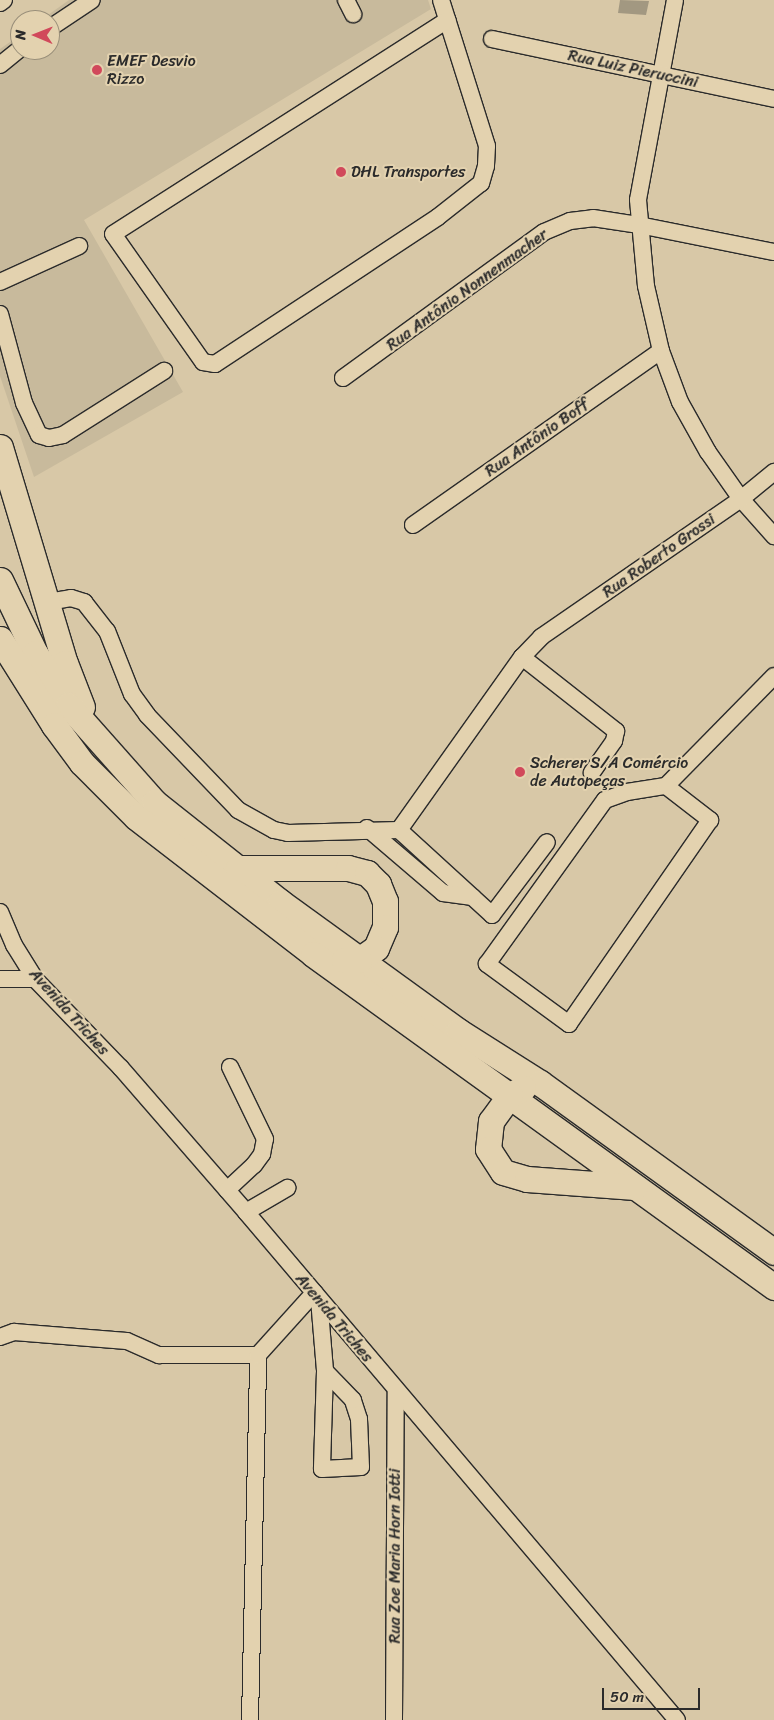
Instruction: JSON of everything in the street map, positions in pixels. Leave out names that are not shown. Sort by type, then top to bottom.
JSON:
[{"type":"highway","points":[[0,447],[65,663],[92,733]]},
{"type":"highway","points":[[0,580],[35,653],[68,705],[154,802],[359,960],[458,1031],[540,1083],[774,1252]]},
{"type":"highway","points":[[0,639],[54,725],[107,791],[180,852],[313,954],[774,1287]]},
{"type":"highway","points":[[238,868],[348,868],[367,873],[378,884],[385,902],[385,927],[376,948],[359,960],[341,960],[313,954]]},
{"type":"highway","points":[[540,1083],[510,1095],[491,1121],[487,1136],[492,1161],[503,1172],[527,1179],[635,1187]]},
{"type":"street","points":[[0,3],[4,0]]},
{"type":"street","points":[[60,21],[92,0]]},
{"type":"street","points":[[441,0],[487,146],[486,166],[480,183],[438,217],[215,364],[203,362],[113,234],[447,20]]},
{"type":"street","points":[[675,0],[642,167],[640,225],[646,286],[661,351],[685,410],[708,452],[741,499],[774,536]]},
{"type":"street","name":"Rua Luiz Pieruccini","points":[[492,39],[774,99]]},
{"type":"street","points":[[0,65],[10,57]]},
{"type":"street","name":"Rua Antônio Nonnenmacher","points":[[343,378],[544,232],[570,221],[593,218],[640,225],[774,252]]},
{"type":"street","points":[[0,282],[79,246]]},
{"type":"street","points":[[0,314],[24,403],[38,434],[49,438],[63,435],[164,371]]},
{"type":"street","name":"Rua Antônio Boff","points":[[413,525],[661,351]]},
{"type":"street","name":"Rua Roberto Grossi","points":[[399,830],[522,657],[541,637],[741,499],[774,472]]},
{"type":"street","points":[[48,602],[71,598],[84,602],[97,616],[111,640],[132,694],[147,715],[238,810],[274,830],[288,833],[367,828],[399,830],[492,915],[547,842]]},
{"type":"street","points":[[522,657],[616,731],[614,741],[592,773]]},
{"type":"street","points":[[666,786],[710,820],[569,1024],[487,964],[605,800],[627,792],[666,786],[774,676]]},
{"type":"street","points":[[367,828],[444,893],[473,897]]},
{"type":"street","name":"Avenida Triches","points":[[0,914],[14,945],[35,979],[121,1068],[246,1212],[396,1392],[676,1720]]},
{"type":"street","points":[[0,979],[35,979]]},
{"type":"street","points":[[226,1190],[254,1165],[262,1154],[265,1139],[230,1067]]},
{"type":"street","points":[[246,1212],[287,1188]]},
{"type":"street","points":[[250,1720],[258,1355],[316,1296]]},
{"type":"street","points":[[316,1296],[325,1371],[322,1468],[361,1467],[359,1418],[353,1400],[325,1371]]},
{"type":"street","points":[[0,1337],[14,1332],[127,1341],[159,1355],[258,1355]]},
{"type":"street","name":"Rua Zoe Maria Horn Iotti","points":[[394,1720],[396,1392]]},
{"type":"shaded area","points":[[69,0],[428,0],[431,9],[84,220],[183,392],[34,477],[0,376],[0,49],[10,42],[10,60],[60,60],[60,10],[55,10]]},
{"type":"building","points":[[620,0],[649,1],[646,15],[618,13]]},
{"type":"place","name":"EMEF Desvio Rizzo","points":[[97,70]]},
{"type":"place","name":"DHL Transportes","points":[[341,172]]},
{"type":"place","name":"Scherer S/A Comércio de Autopeças","points":[[520,772]]}]
